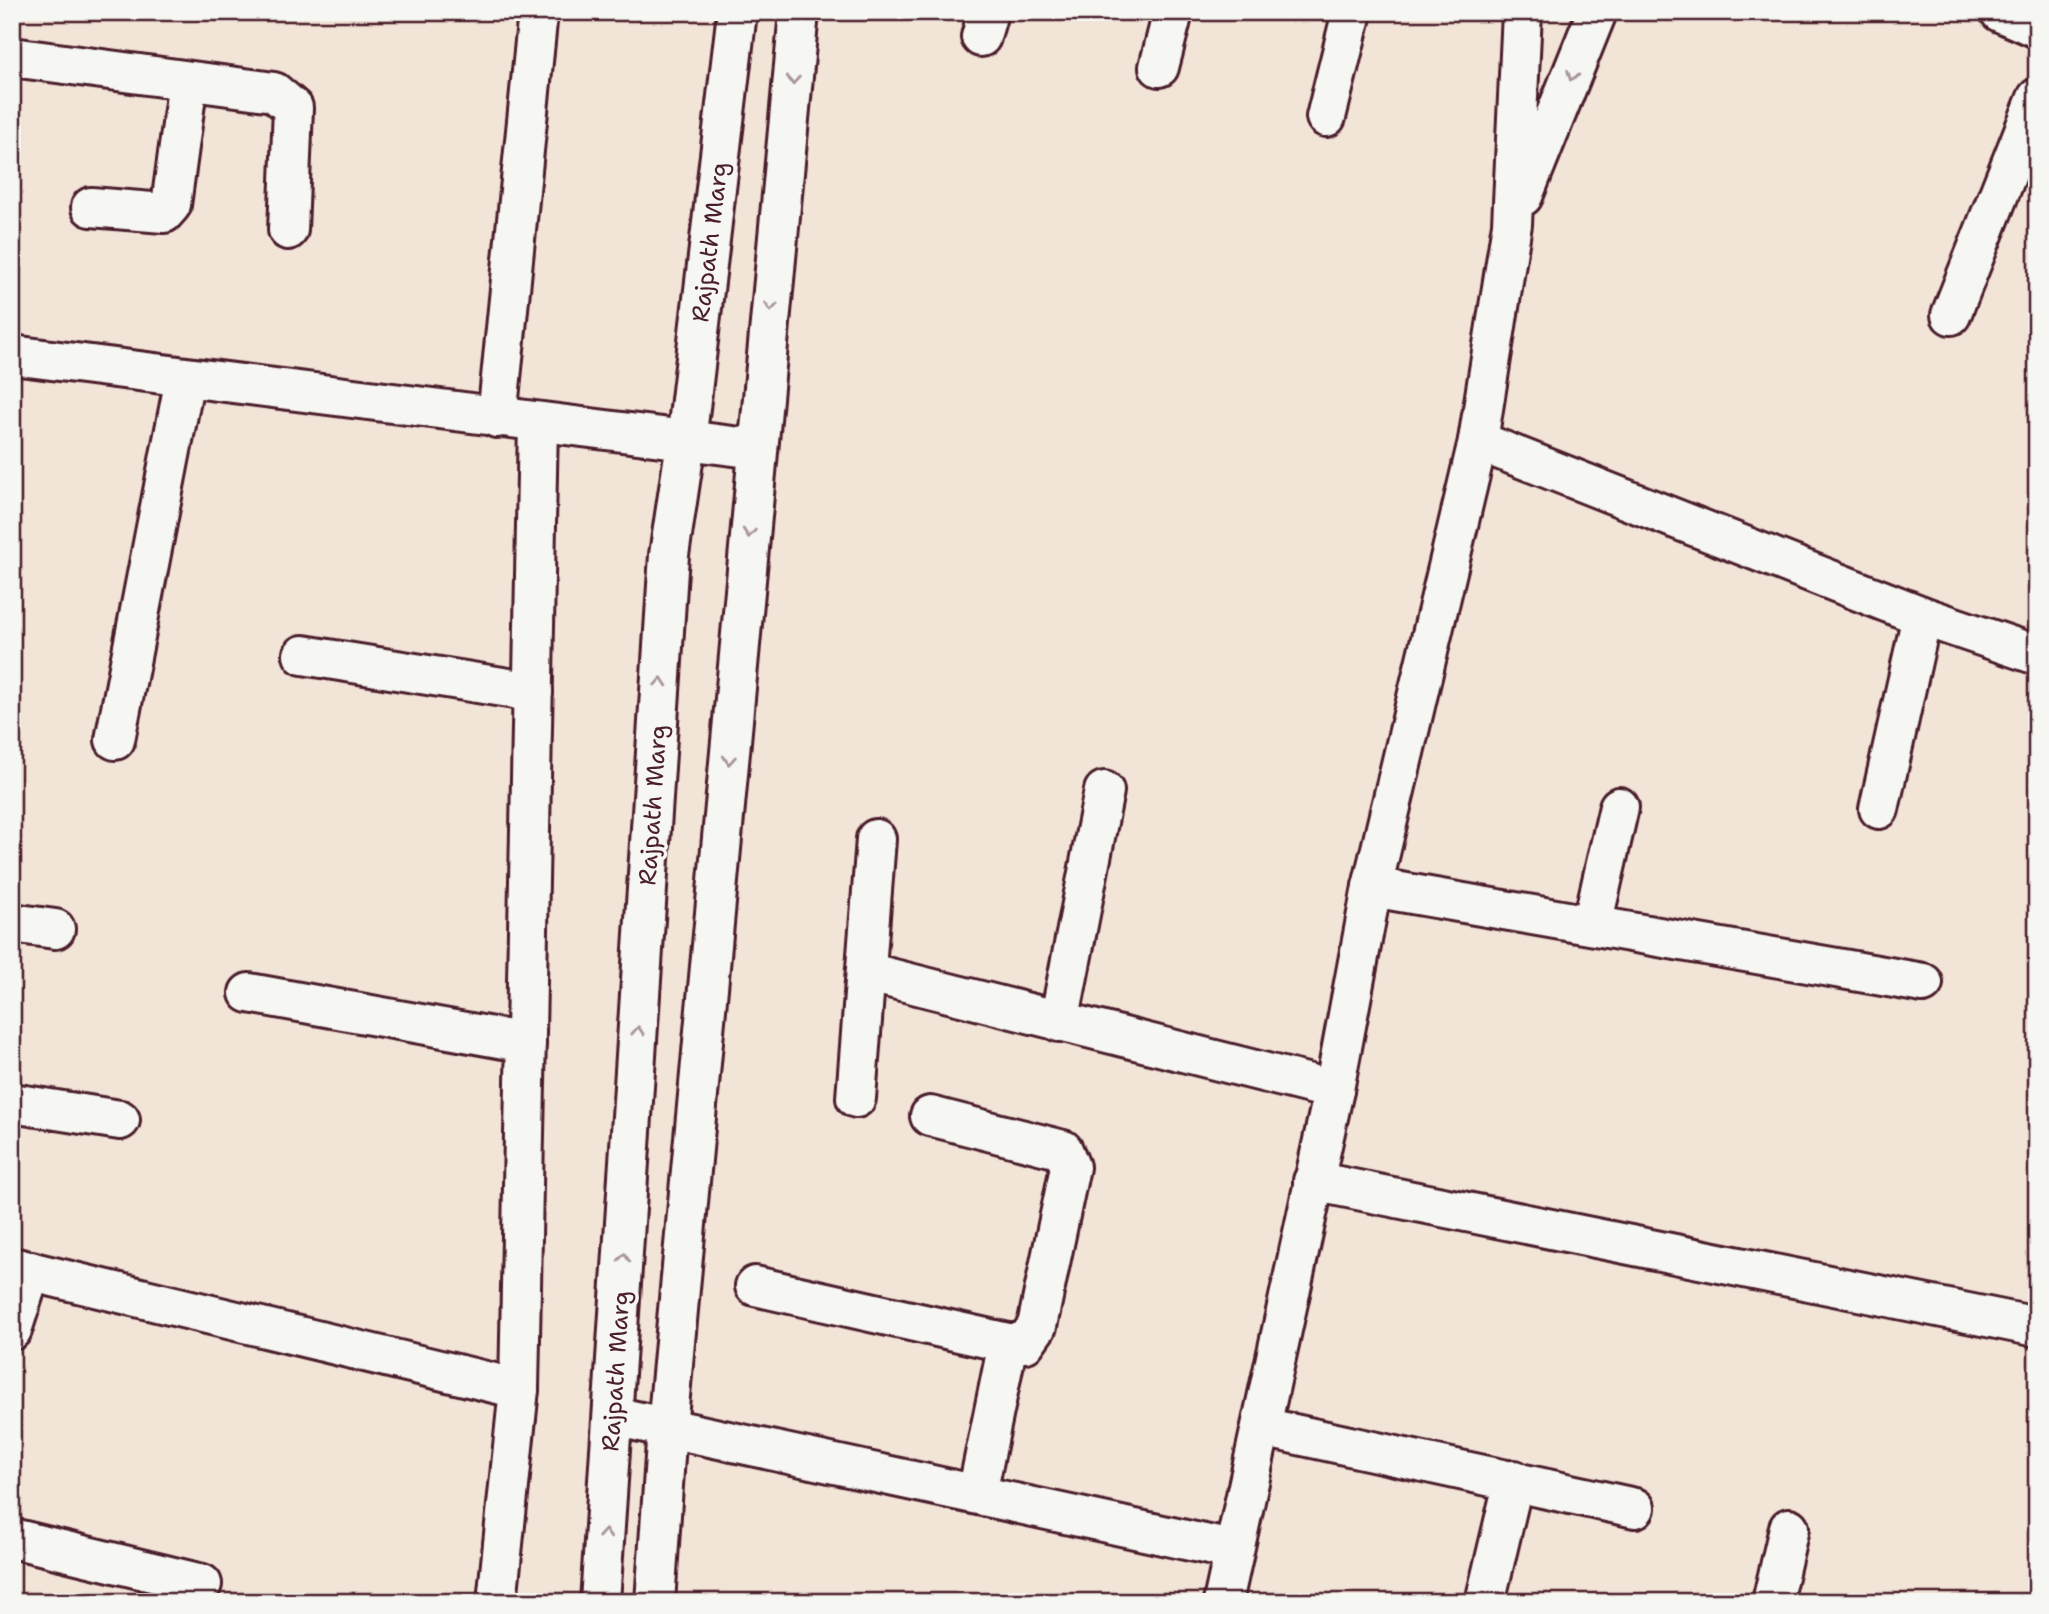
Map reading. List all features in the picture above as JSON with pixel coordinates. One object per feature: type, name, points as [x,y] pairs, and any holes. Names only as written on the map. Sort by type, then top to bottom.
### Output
[{"type":"street","points":[[497,418],[538,12]]},
{"type":"street","name":"Rajpath Marg","points":[[600,1602],[668,555],[687,442],[737,12]]},
{"type":"street","points":[[655,1602],[667,1428],[799,12]]},
{"type":"street","points":[[1159,67],[1173,12]]},
{"type":"street","points":[[1326,117],[1352,12]]},
{"type":"street","points":[[1223,1602],[1232,1550],[1262,1427],[1334,1090],[1373,887],[1478,441],[1512,224],[1522,12]]},
{"type":"street","points":[[1512,224],[1597,12]]},
{"type":"street","points":[[2000,12],[2037,28]]},
{"type":"street","points":[[12,57],[274,92],[293,108],[288,230]]},
{"type":"street","points":[[91,207],[164,213],[171,205],[188,81]]},
{"type":"street","points":[[1951,315],[2037,98]]},
{"type":"street","points":[[12,355],[757,449]]},
{"type":"street","points":[[115,740],[186,378]]},
{"type":"street","points":[[497,1602],[519,1389],[538,423]]},
{"type":"street","points":[[1478,441],[1922,616],[2037,655]]},
{"type":"street","points":[[1880,809],[1922,616]]},
{"type":"street","points":[[303,655],[533,692]]},
{"type":"street","points":[[1059,1022],[1104,791]]},
{"type":"street","points":[[1592,925],[1619,807]]},
{"type":"street","points":[[856,1098],[876,839]]},
{"type":"street","points":[[1373,887],[1923,983]]},
{"type":"street","points":[[12,923],[55,929]]},
{"type":"street","points":[[866,972],[1334,1090]]},
{"type":"street","points":[[249,993],[526,1043]]},
{"type":"street","points":[[12,1103],[120,1120]]},
{"type":"street","points":[[755,1286],[1008,1343],[1025,1343],[1037,1326],[1070,1167],[1063,1150],[930,1116]]},
{"type":"street","points":[[1313,1181],[2037,1327]]},
{"type":"street","points":[[12,1329],[21,1269],[519,1389]]},
{"type":"street","points":[[977,1494],[1008,1343]]},
{"type":"street","points":[[613,1416],[1232,1550]]},
{"type":"street","points":[[1262,1427],[1635,1508]]},
{"type":"street","points":[[1485,1602],[1514,1480]]},
{"type":"street","points":[[1772,1602],[1789,1528]]},
{"type":"street","points":[[12,1538],[202,1584]]}]
